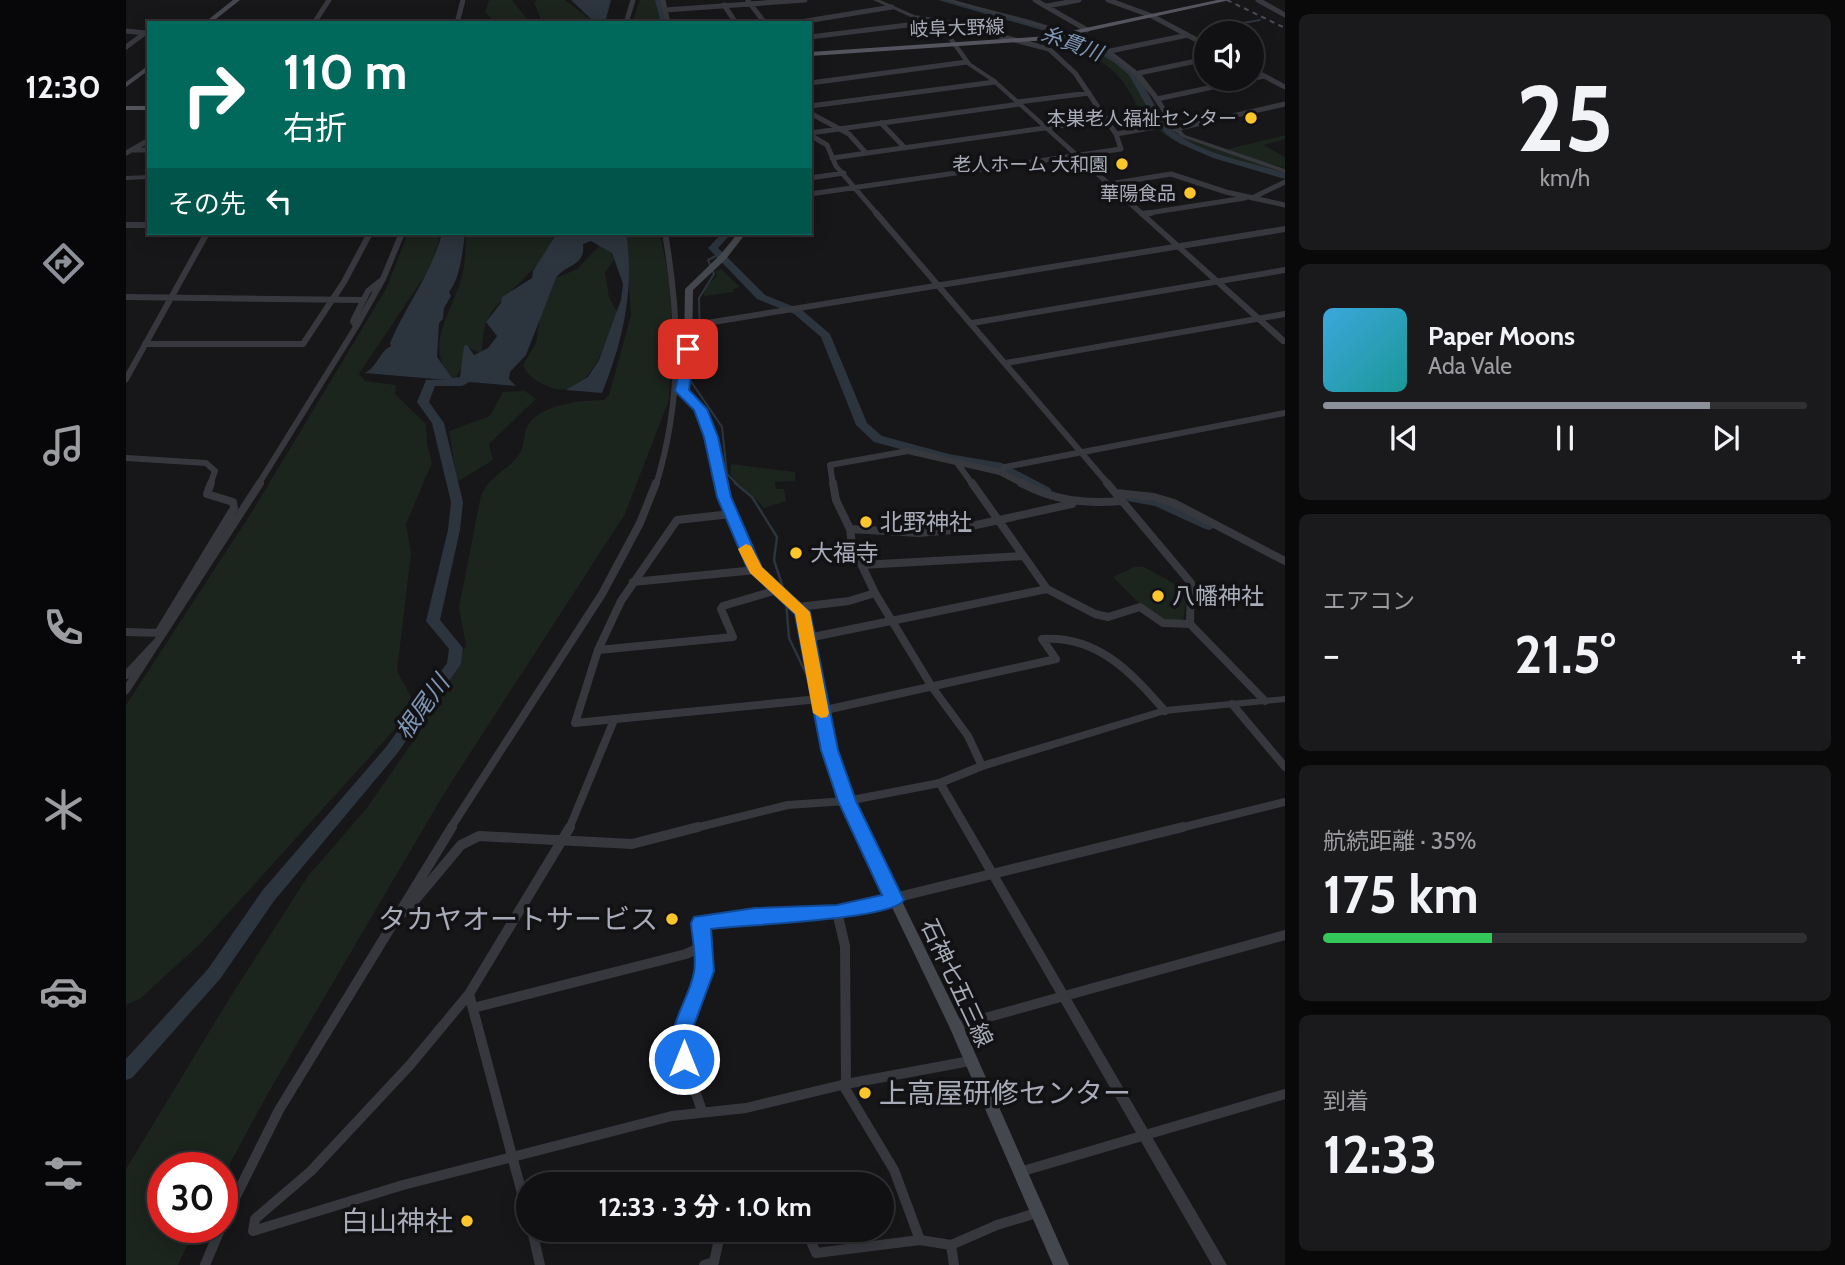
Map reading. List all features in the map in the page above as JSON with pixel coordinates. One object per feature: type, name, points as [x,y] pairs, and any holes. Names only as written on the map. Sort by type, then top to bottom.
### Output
[{"type":"main road","points":[[210,21],[237,0]]},
{"type":"main road","name":"岐阜大野線","points":[[812,54],[956,42],[1017,41],[1069,34],[1223,0]]},
{"type":"main road","points":[[126,85],[147,69]]},
{"type":"main road","points":[[126,108],[147,107]]},
{"type":"main road","points":[[740,235],[689,289],[688,349],[682,391],[700,409],[711,437],[731,514],[755,570],[799,607]]},
{"type":"main road","name":"石神七五三線","points":[[799,607],[808,638],[820,705],[847,801],[956,1026],[1023,1171],[1062,1265]]},
{"type":"street","points":[[315,21],[329,0]]},
{"type":"street","points":[[458,21],[463,0]]},
{"type":"street","points":[[627,21],[633,0]]},
{"type":"street","points":[[663,0],[668,21]]},
{"type":"street","points":[[746,0],[763,21]]},
{"type":"street","points":[[665,10],[805,0]]},
{"type":"street","points":[[812,194],[1121,149],[1109,119],[1075,73],[1049,49],[917,18],[876,0]]},
{"type":"street","points":[[948,0],[1069,34],[1110,51],[1139,73],[1172,126],[1200,145],[1285,171]]},
{"type":"street","points":[[1035,0],[1087,30]]},
{"type":"street","points":[[1047,6],[1079,0]]},
{"type":"street","points":[[1108,0],[1152,16],[1194,38]]},
{"type":"street","points":[[1258,0],[1285,15]]},
{"type":"street","points":[[724,5],[735,21]]},
{"type":"street","points":[[812,21],[892,7]]},
{"type":"street","points":[[917,18],[956,42],[967,62],[1019,103],[1285,342]]},
{"type":"street","points":[[812,37],[924,23]]},
{"type":"street","points":[[126,32],[147,33]]},
{"type":"street","points":[[126,47],[147,33]]},
{"type":"street","points":[[1110,51],[1188,35]]},
{"type":"street","points":[[812,80],[967,62]]},
{"type":"street","points":[[1139,73],[1194,62]]},
{"type":"street","points":[[1264,76],[1285,87]]},
{"type":"street","points":[[812,106],[995,82]]},
{"type":"street","points":[[1157,99],[1194,91]]},
{"type":"street","points":[[812,134],[1089,93]]},
{"type":"street","points":[[1116,135],[1285,104]]},
{"type":"street","points":[[812,114],[854,139],[866,153]]},
{"type":"street","points":[[832,158],[1109,119]]},
{"type":"street","points":[[881,123],[905,148]]},
{"type":"street","points":[[812,135],[827,145],[832,158],[855,187],[1191,583],[1190,624],[1265,701]]},
{"type":"street","points":[[128,150],[147,138]]},
{"type":"street","points":[[128,150],[147,150]]},
{"type":"street","points":[[812,178],[844,173]]},
{"type":"street","points":[[1108,184],[1171,174],[1250,198],[1285,205]]},
{"type":"street","points":[[126,177],[147,177]]},
{"type":"street","points":[[1143,214],[1250,198],[1285,182]]},
{"type":"street","points":[[126,225],[147,225]]},
{"type":"street","points":[[707,323],[1285,229]]},
{"type":"street","points":[[126,379],[205,235]]},
{"type":"street","points":[[145,344],[303,344],[344,282],[369,235]]},
{"type":"street","points":[[126,690],[356,327],[383,279],[401,235]]},
{"type":"street","points":[[238,1187],[285,1100],[469,797],[606,583],[640,519],[662,466],[677,395],[677,298],[665,235]]},
{"type":"street","points":[[972,323],[1285,270]]},
{"type":"street","points":[[356,327],[353,321],[361,300],[377,281],[383,279]]},
{"type":"street","points":[[126,297],[361,300]]},
{"type":"street","points":[[1006,363],[1285,314]]},
{"type":"street","points":[[982,766],[968,736],[932,687],[875,593],[852,545],[850,529],[836,500],[830,465],[908,451],[958,464],[1002,470],[1285,413]]},
{"type":"street","points":[[126,458],[206,463],[215,471],[207,494],[233,502],[234,508],[161,635],[126,675]]},
{"type":"street","points":[[958,464],[1047,589],[1108,617],[1140,607],[1156,623],[1190,624]]},
{"type":"street","points":[[1002,470],[1043,495],[1076,502]]},
{"type":"street","points":[[1116,493],[1154,497],[1174,503],[1285,561]]},
{"type":"street","points":[[850,529],[919,533],[953,530],[1076,502],[1122,501]]},
{"type":"street","points":[[731,514],[677,520],[633,582],[598,650],[575,723],[820,705],[932,687],[1056,659],[1042,639],[1060,636],[1084,642],[1130,673],[1165,711]]},
{"type":"street","points":[[862,565],[1023,556]]},
{"type":"street","points":[[633,582],[755,570]]},
{"type":"street","points":[[808,638],[1047,589]]},
{"type":"street","points":[[598,650],[733,637],[721,610],[723,606],[777,590]]},
{"type":"street","points":[[799,607],[849,601],[875,593]]},
{"type":"street","points":[[126,632],[161,635]]},
{"type":"street","points":[[391,928],[470,839],[480,835],[632,844],[788,805],[847,801],[940,783],[982,766],[1165,711],[1285,699]]},
{"type":"street","points":[[1232,704],[1285,767]]},
{"type":"street","points":[[614,720],[565,840],[469,994],[410,1065],[310,1171],[255,1219],[253,1231],[403,1185],[702,1111],[746,1108],[844,1084],[880,1080],[970,1061]]},
{"type":"street","points":[[940,783],[1220,1265]]},
{"type":"street","points":[[702,1111],[684,1059],[682,1034],[704,971],[701,923],[755,916],[837,912],[993,876],[1285,802]]},
{"type":"street","points":[[837,912],[845,946],[844,1084],[850,1104],[882,1149],[905,1194],[920,1240]]},
{"type":"street","points":[[956,1026],[1285,935]]},
{"type":"street","points":[[473,1008],[686,954],[703,946]]},
{"type":"street","points":[[469,994],[518,1172]]},
{"type":"street","points":[[1023,1171],[1285,1094]]},
{"type":"street","points":[[812,1242],[817,1253],[920,1240],[951,1245],[997,1224],[1040,1212]]},
{"type":"street","points":[[535,1242],[540,1265]]},
{"type":"street","points":[[704,1265],[714,1262],[718,1242]]},
{"type":"street","points":[[205,1265],[214,1243]]},
{"type":"street","points":[[951,1245],[954,1265]]},
{"type":"shaded area","points":[[489,0],[512,0],[528,21],[494,21],[485,12]]},
{"type":"shaded area","points":[[565,0],[592,21],[541,21],[534,2]]},
{"type":"shaded area","points":[[571,0],[611,0],[606,21],[593,21]]},
{"type":"shaded area","points":[[640,0],[659,0],[664,21],[633,21]]},
{"type":"shaded area","points":[[1069,36],[1104,49],[1129,66],[1141,80],[1168,124],[1182,138],[1285,172],[1285,176],[1202,153],[1158,130],[1160,126],[1146,127],[1130,92],[1112,70],[1088,55],[1054,40]]},
{"type":"shaded area","points":[[1285,135],[1285,139],[1264,145],[1285,157],[1285,168],[1224,150]]},
{"type":"shaded area","points":[[407,235],[440,235],[432,265],[359,374],[365,381],[396,385],[395,394],[426,424],[432,463],[406,524],[411,553],[397,671],[416,706],[202,942],[141,998],[126,1005],[126,705],[253,510],[386,289]]},
{"type":"shaded area","points":[[441,235],[465,235],[458,272],[449,292],[451,296],[439,323],[437,357],[452,378],[460,377],[464,346],[467,345],[474,355],[488,348],[497,336],[486,322],[501,303],[502,297],[532,278],[533,271],[554,235],[626,235],[628,295],[616,354],[602,393],[566,390],[588,377],[599,360],[621,300],[623,284],[612,253],[591,241],[583,244],[578,261],[556,278],[526,355],[510,372],[509,379],[516,386],[365,373],[391,346],[396,329],[438,248]]},
{"type":"shaded area","points":[[466,235],[554,235],[544,257],[503,299],[487,320],[481,353],[464,346],[463,365],[456,377],[452,378],[443,365],[439,352],[440,339],[459,285],[465,257]]},
{"type":"shaded area","points":[[625,235],[660,235],[669,279],[672,325],[669,400],[625,514],[445,792],[236,1152],[147,1152],[147,1243],[188,1243],[178,1265],[126,1265],[126,1169],[229,999],[308,876],[366,809],[419,733],[466,646],[459,607],[481,495],[490,482],[518,456],[526,428],[534,418],[552,408],[574,402],[604,400],[609,395],[631,315]]},
{"type":"shaded area","points":[[600,245],[610,250],[614,260],[605,273],[609,297],[617,312],[608,338],[594,367],[574,387],[562,390],[547,386],[533,378],[523,365],[536,343],[540,315],[556,278],[577,269]]},
{"type":"shaded area","points":[[721,269],[740,287],[733,289],[734,292],[704,296],[705,287],[717,276],[715,271]]},
{"type":"shaded area","points":[[525,391],[536,399],[489,444],[493,460],[457,482],[449,431],[490,416],[503,392]]},
{"type":"shaded area","points":[[731,464],[795,472],[795,481],[775,482],[776,489],[784,489],[786,501],[764,508],[733,479],[730,474]]},
{"type":"shaded area","points":[[1134,567],[1144,567],[1188,591],[1183,622],[1156,620],[1113,577]]},
{"type":"waterway","points":[[659,0],[664,21]]},
{"type":"waterway","name":"糸貫川","points":[[942,0],[1033,24],[1098,49],[1132,73],[1159,121],[1182,141],[1217,156],[1285,176]]},
{"type":"waterway","points":[[1254,21],[1260,20]]},
{"type":"waterway","points":[[725,235],[713,248],[718,255],[761,297],[798,312],[826,336],[862,425],[878,439],[948,458],[998,466],[1046,491]]},
{"type":"waterway","points":[[718,255],[708,260],[714,274],[699,298],[700,340],[688,377],[722,427],[727,474],[738,485]]},
{"type":"waterway","name":"根尾川","points":[[126,1072],[214,974],[268,896],[391,751],[454,664],[456,648],[433,621],[454,530],[457,502],[438,423],[423,402],[430,382],[462,383],[481,372]]},
{"type":"waterway","points":[[735,483],[752,497],[777,537],[774,560],[785,594]]},
{"type":"waterway","points":[[1131,498],[1158,503],[1210,526]]},
{"type":"waterway","points":[[786,601],[789,638],[811,684]]},
{"type":"waterway","points":[[825,752],[837,799]]},
{"type":"railway","points":[[1227,0],[1285,28]]},
{"type":"slow traffic","points":[[746,549],[755,570],[802,612],[821,713]]},
{"type":"place","name":"本巣老人福祉センター","points":[[1251,118]]},
{"type":"place","name":"老人ホーム 大和園","points":[[1122,164]]},
{"type":"place","name":"華陽食品","points":[[1190,193]]},
{"type":"place","name":"北野神社","points":[[866,522]]},
{"type":"place","name":"大福寺","points":[[796,553]]},
{"type":"place","name":"八幡神社","points":[[1158,596]]},
{"type":"place","name":"タカヤオートサービス","points":[[672,919]]},
{"type":"place","name":"上高屋研修センター","points":[[865,1093]]},
{"type":"place","name":"白山神社","points":[[467,1221]]},
{"type":"route","points":[[684,1059],[683,1025],[704,971],[701,923],[755,916],[837,912],[894,900],[847,801],[830,750],[802,612],[755,570],[724,497],[711,437],[700,409],[686,398],[682,391],[688,349]]}]
